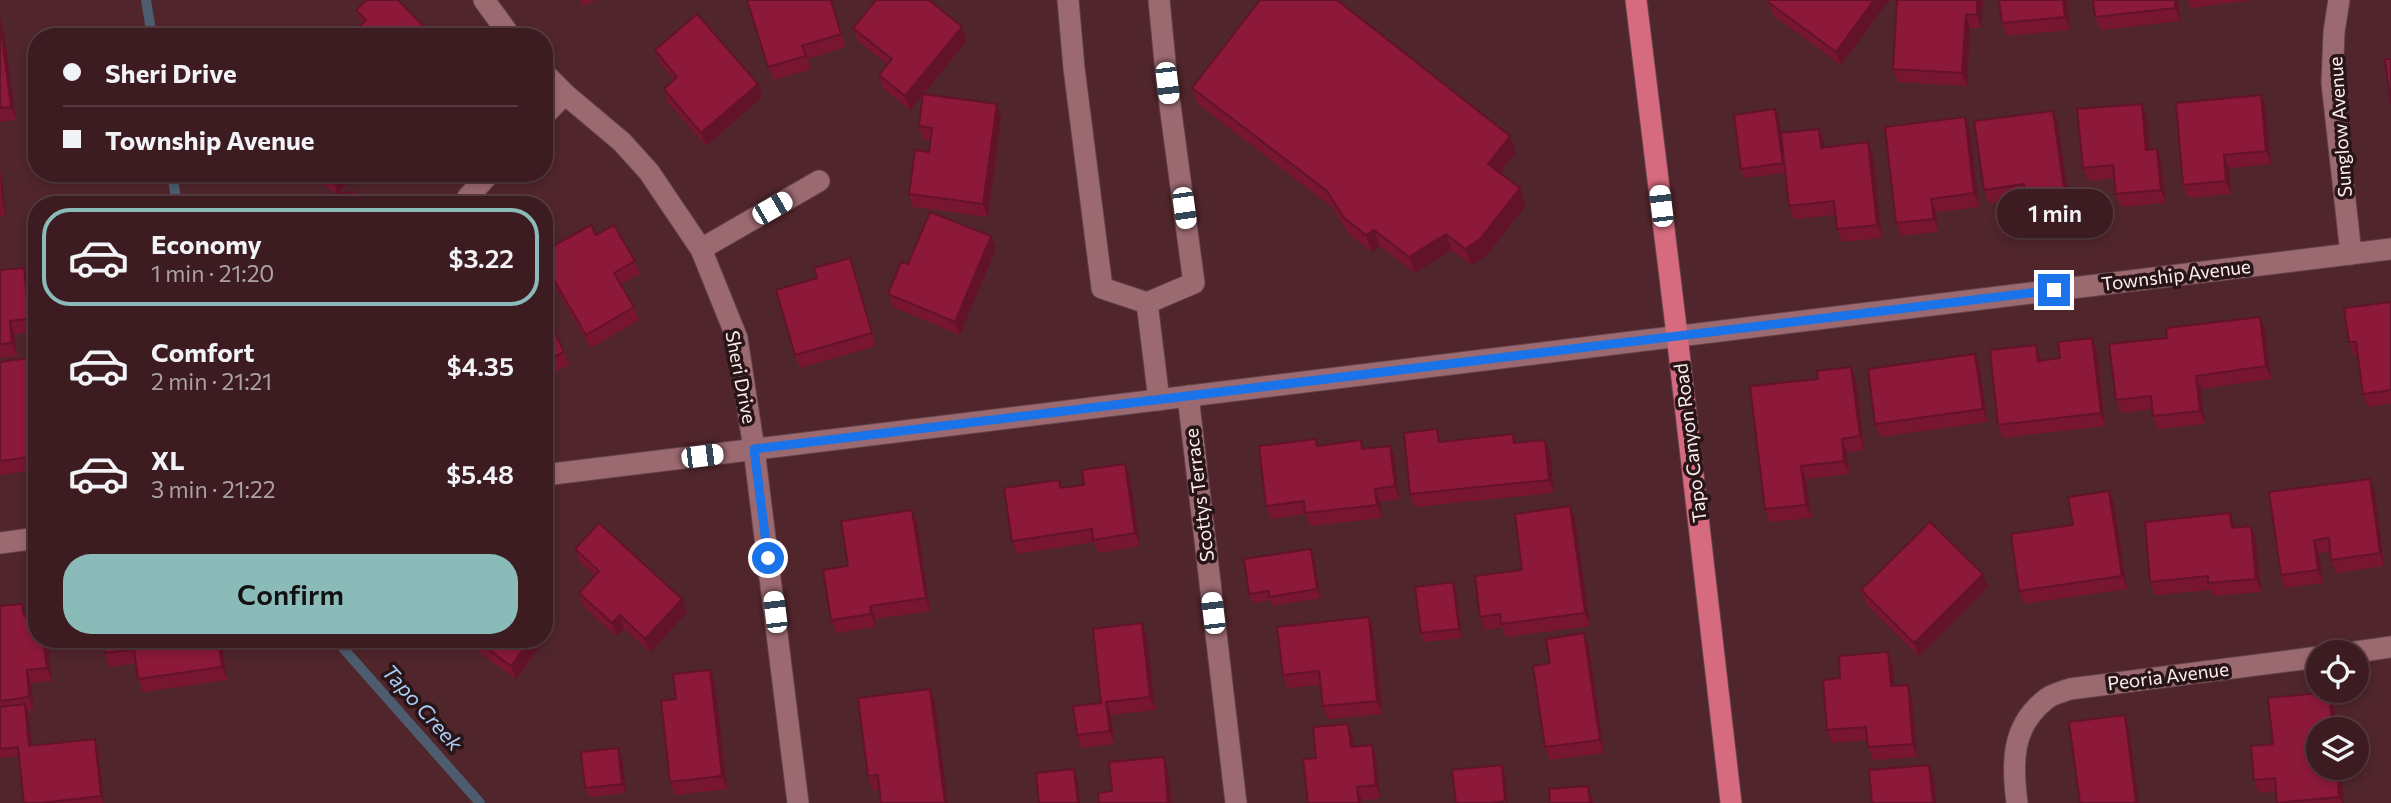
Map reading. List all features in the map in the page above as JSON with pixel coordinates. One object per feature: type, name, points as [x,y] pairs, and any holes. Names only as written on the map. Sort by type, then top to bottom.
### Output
[{"type":"main road","name":"Tapo Canyon Road","points":[[1636,0],[1731,803]]},
{"type":"street","points":[[484,0],[504,28]]},
{"type":"street","points":[[1068,0],[1102,288],[1147,303],[1194,284],[1159,0]]},
{"type":"street","name":"Sunglow Avenue","points":[[2339,0],[2334,32],[2332,83],[2351,254]]},
{"type":"street","name":"Sheri Drive","points":[[553,82],[622,142],[649,172],[701,248],[737,338],[754,449],[798,803]]},
{"type":"street","points":[[553,107],[565,94]]},
{"type":"street","points":[[701,248],[819,181]]},
{"type":"street","points":[[469,196],[482,182]]},
{"type":"street","name":"Township Avenue","points":[[553,474],[2391,249]]},
{"type":"street","points":[[1147,303],[1159,400]]},
{"type":"street","name":"Scottys Terrace","points":[[1188,396],[1236,803]]},
{"type":"street","points":[[0,543],[28,539]]},
{"type":"street","points":[[2369,650],[2391,647]]},
{"type":"street","name":"Peoria Avenue","points":[[2017,803],[2013,776],[2015,746],[2028,719],[2046,699],[2070,689],[2306,659]]},
{"type":"building","points":[[367,0],[398,0],[425,28],[358,28],[366,20],[356,10]]},
{"type":"building","points":[[747,0],[831,0],[841,34],[802,46],[806,56],[768,67]]},
{"type":"building","points":[[876,0],[929,0],[962,27],[905,96],[879,75],[892,59],[853,28]]},
{"type":"building","points":[[1260,0],[1337,0],[1510,136],[1488,164],[1520,188],[1480,239],[1465,249],[1446,234],[1409,257],[1374,230],[1366,235],[1344,218],[1327,191],[1192,88]]},
{"type":"building","points":[[1874,0],[1836,52],[1768,2]]},
{"type":"building","points":[[1897,0],[1977,0],[1977,15],[1966,14],[1962,73],[1893,69]]},
{"type":"building","points":[[1999,0],[2063,0],[2065,17],[2002,23]]},
{"type":"building","points":[[2093,0],[2175,0],[2175,8],[2095,17]]},
{"type":"building","points":[[697,14],[758,84],[701,133],[664,89],[677,77],[655,50]]},
{"type":"building","points":[[0,21],[11,107],[0,108]]},
{"type":"building","points":[[2385,59],[2391,59],[2391,104]]},
{"type":"building","points":[[923,94],[997,104],[983,204],[909,194],[915,150],[929,152],[932,128],[919,126]]},
{"type":"building","points":[[2261,95],[2266,151],[2224,155],[2226,181],[2183,185],[2176,103]]},
{"type":"building","points":[[2142,104],[2146,150],[2157,149],[2161,190],[2116,194],[2113,165],[2083,168],[2077,109]]},
{"type":"building","points":[[1775,109],[1783,163],[1741,169],[1734,115]]},
{"type":"building","points":[[2053,111],[2066,203],[2028,208],[2024,184],[1984,190],[1974,121]]},
{"type":"building","points":[[1965,117],[1974,193],[1931,199],[1934,219],[1896,223],[1885,127]]},
{"type":"building","points":[[1819,129],[1821,148],[1868,142],[1877,225],[1837,229],[1834,201],[1789,206],[1781,133]]},
{"type":"building","points":[[354,192],[354,196],[323,196]]},
{"type":"building","points":[[930,212],[991,236],[955,322],[888,294],[901,262],[908,264]]},
{"type":"building","points":[[591,225],[596,235],[614,225],[635,261],[614,273],[634,307],[586,335],[553,278],[553,246]]},
{"type":"building","points":[[850,258],[872,333],[795,355],[776,290],[817,278],[814,268]]},
{"type":"building","points":[[24,268],[28,319],[10,321],[12,343],[0,344],[0,270]]},
{"type":"building","points":[[2391,302],[2391,390],[2363,394],[2356,342],[2349,342],[2344,308]]},
{"type":"building","points":[[2260,317],[2266,366],[2196,376],[2200,411],[2153,416],[2151,396],[2116,400],[2109,344],[2167,338],[2166,328]]},
{"type":"building","points":[[553,328],[564,352],[553,358]]},
{"type":"building","points":[[2092,338],[2101,413],[1998,425],[1990,350],[2036,345],[2038,361],[2060,358],[2058,342]]},
{"type":"building","points":[[1975,354],[1983,409],[1875,424],[1868,369]]},
{"type":"building","points":[[28,358],[28,457],[0,461],[0,362]]},
{"type":"building","points":[[1851,367],[1860,436],[1842,439],[1844,461],[1801,466],[1806,505],[1765,509],[1750,386],[1818,379],[1817,371]]},
{"type":"building","points":[[1437,429],[1439,442],[1513,434],[1514,443],[1545,440],[1549,480],[1410,494],[1404,433]]},
{"type":"building","points":[[1316,439],[1317,446],[1361,440],[1362,449],[1390,446],[1395,486],[1375,489],[1377,505],[1305,513],[1304,501],[1266,506],[1259,446]]},
{"type":"building","points":[[1125,464],[1135,533],[1093,540],[1092,529],[1012,541],[1004,488],[1059,480],[1060,488],[1084,485],[1082,470]]},
{"type":"building","points":[[2370,479],[2380,553],[2331,560],[2329,538],[2314,540],[2318,570],[2281,575],[2269,492]]},
{"type":"building","points":[[2109,491],[2122,576],[2019,591],[2011,534],[2073,525],[2068,497]]},
{"type":"building","points":[[1570,506],[1585,613],[1501,624],[1500,614],[1480,617],[1475,576],[1522,570],[1515,514]]},
{"type":"building","points":[[912,510],[926,598],[870,606],[871,614],[831,620],[823,570],[848,566],[841,521]]},
{"type":"building","points":[[2230,513],[2232,528],[2251,526],[2256,579],[2208,583],[2208,576],[2150,582],[2145,522]]},
{"type":"building","points":[[1930,522],[1983,574],[1914,643],[1861,590]]},
{"type":"building","points":[[599,523],[682,599],[645,639],[620,615],[612,623],[579,593],[599,571],[575,549]]},
{"type":"building","points":[[1311,549],[1317,589],[1269,597],[1269,591],[1249,594],[1244,559]]},
{"type":"building","points":[[1453,582],[1459,629],[1421,633],[1415,587]]},
{"type":"building","points":[[22,604],[24,616],[28,616],[28,648],[44,648],[47,668],[27,670],[29,697],[0,701],[0,606]]},
{"type":"building","points":[[1369,617],[1377,701],[1323,706],[1319,671],[1283,675],[1277,627]]},
{"type":"building","points":[[1142,623],[1150,697],[1106,702],[1110,731],[1077,735],[1073,706],[1101,703],[1093,629]]},
{"type":"building","points":[[1584,633],[1600,740],[1545,747],[1533,666],[1550,663],[1546,639]]},
{"type":"building","points":[[104,648],[219,648],[222,667],[138,679],[134,649],[105,653]]},
{"type":"building","points":[[486,648],[524,648],[511,666]]},
{"type":"building","points":[[1888,652],[1891,686],[1908,685],[1913,744],[1868,747],[1866,727],[1827,730],[1823,680],[1840,678],[1839,656]]},
{"type":"building","points":[[710,670],[722,776],[670,782],[661,701],[676,699],[673,674]]},
{"type":"building","points":[[930,689],[945,803],[881,803],[878,775],[868,776],[858,698]]},
{"type":"building","points":[[2306,694],[2306,703],[2330,703],[2332,717],[2306,717],[2306,780],[2338,780],[2339,797],[2277,803],[2275,778],[2254,780],[2251,746],[2273,744],[2268,698]]},
{"type":"building","points":[[25,704],[29,746],[95,739],[101,796],[24,803],[18,747],[0,749],[0,707]]},
{"type":"building","points":[[2125,715],[2136,803],[2080,803],[2069,722]]},
{"type":"building","points":[[1348,724],[1351,747],[1372,745],[1376,785],[1357,787],[1359,803],[1308,803],[1303,759],[1316,758],[1313,727]]},
{"type":"building","points":[[618,748],[622,784],[585,788],[581,752]]},
{"type":"building","points":[[1164,757],[1168,803],[1099,803],[1098,793],[1112,791],[1109,762]]},
{"type":"building","points":[[1502,765],[1505,801],[1456,803],[1452,770]]},
{"type":"building","points":[[1929,765],[1933,803],[1872,803],[1869,770]]},
{"type":"building","points":[[1074,769],[1078,803],[1039,803],[1036,773]]},
{"type":"building","points":[[1588,786],[1590,803],[1550,803],[1549,789]]},
{"type":"waterway","name":"Tapo Creek","points":[[146,0],[151,28]]},
{"type":"waterway","name":"Tapo Creek","points":[[173,182],[176,196]]},
{"type":"waterway","name":"Tapo Creek","points":[[343,648],[480,803]]},
{"type":"route","points":[[768,558],[754,449],[2054,290]]}]
